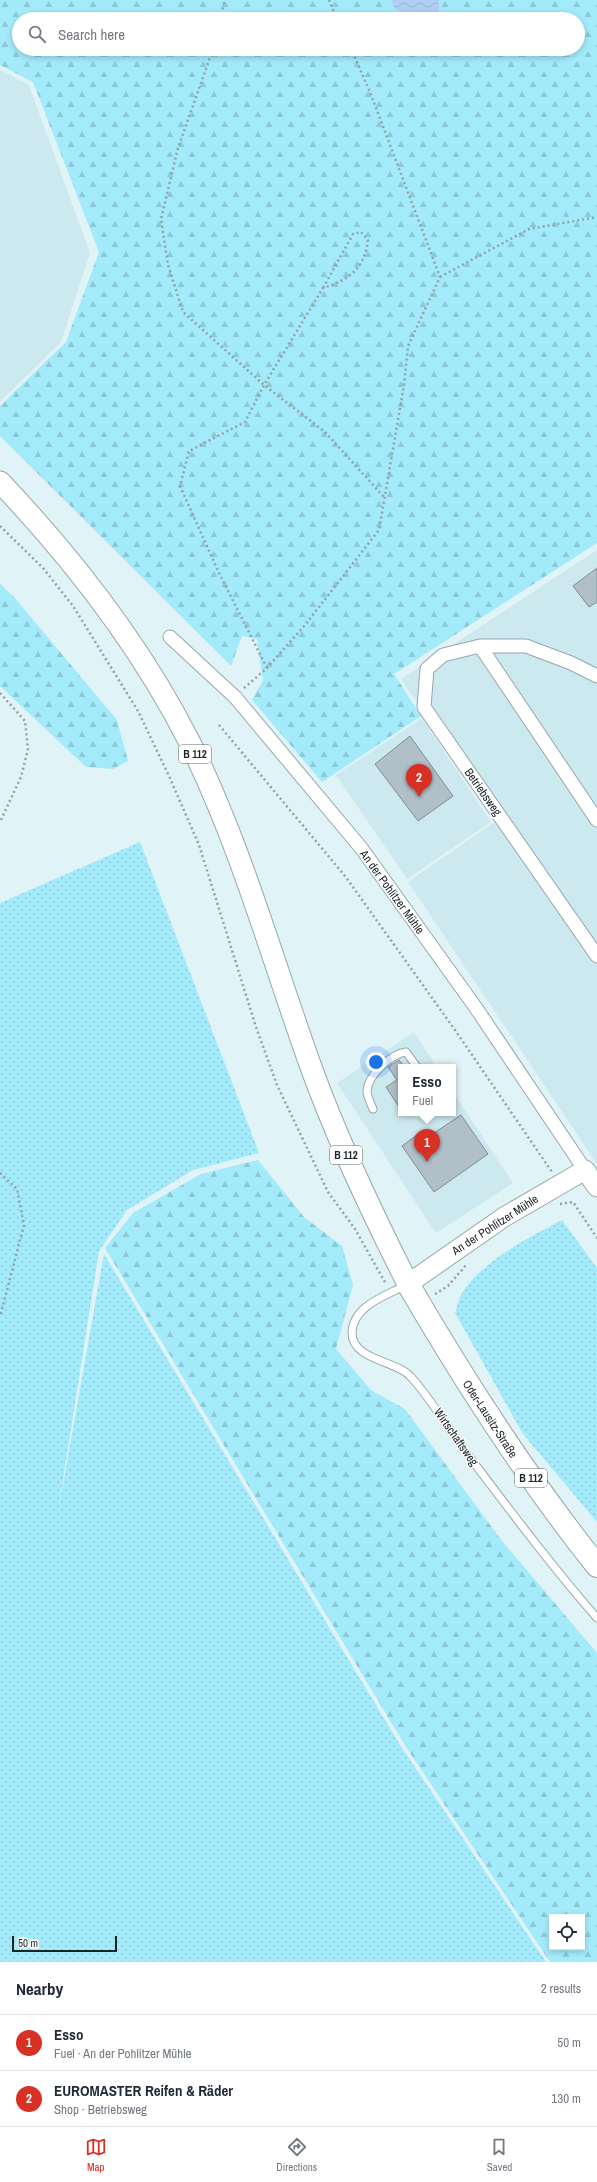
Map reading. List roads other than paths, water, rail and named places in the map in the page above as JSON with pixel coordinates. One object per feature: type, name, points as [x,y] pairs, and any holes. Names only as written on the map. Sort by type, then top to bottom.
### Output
[{"type":"highway","name":"Oder-Lausitz-Straße","points":[[408,1284],[469,1387],[519,1462],[597,1566]]},
{"type":"main road","name":"B 112","points":[[0,482],[63,550],[124,631],[151,673],[190,744],[236,851],[327,1110],[365,1200],[408,1284]]},
{"type":"main road","name":"An der Pohlitzer Mühle","points":[[408,1284],[504,1217],[585,1170],[597,1187]]},
{"type":"street","name":"An der Pohlitzer Mühle","points":[[170,637],[235,697],[362,850],[476,1008],[585,1170]]},
{"type":"street","name":"Betriebsweg","points":[[597,676],[572,663],[526,646],[480,646],[444,655],[427,669],[424,707],[597,956]]},
{"type":"street","points":[[480,646],[597,820]]},
{"type":"lane","points":[[373,1109],[367,1091],[373,1073],[400,1053],[406,1052],[415,1064]]},
{"type":"lane","name":"Wirtschaftsweg","points":[[408,1284],[362,1309],[352,1333],[357,1345],[373,1358],[407,1372],[423,1390],[444,1424],[543,1555],[597,1618]]},
{"type":"water","points":[[391,0],[439,0],[439,12],[398,12]]},
{"type":"place","name":"EUROMASTER Reifen & Räder","points":[[419,797]]},
{"type":"place","name":"Esso","points":[[427,1162]]}]
